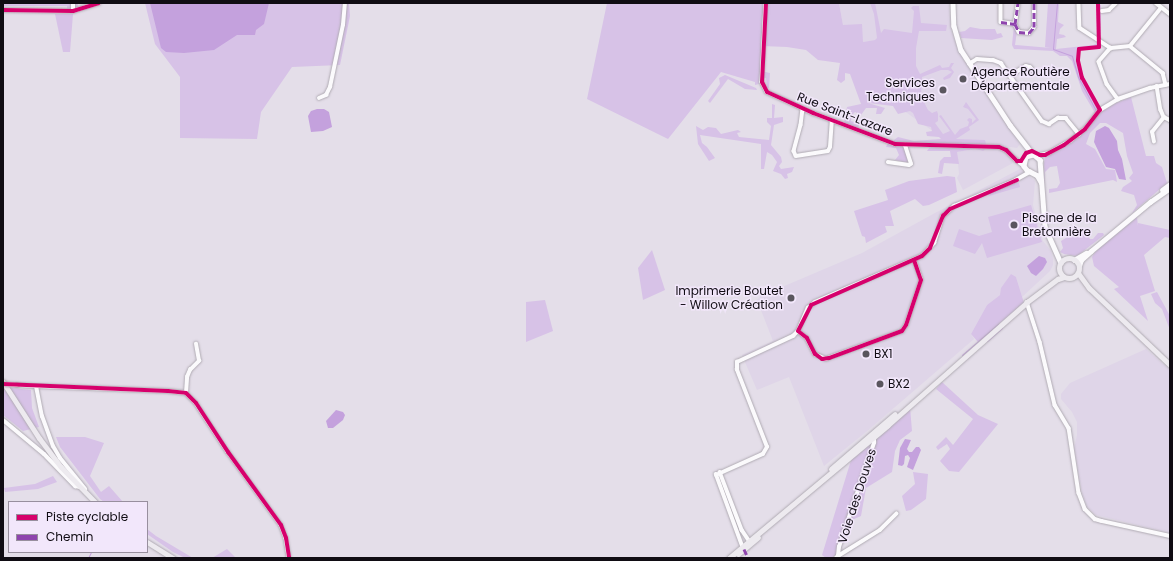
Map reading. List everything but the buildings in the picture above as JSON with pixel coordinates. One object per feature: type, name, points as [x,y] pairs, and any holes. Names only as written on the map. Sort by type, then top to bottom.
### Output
[{"type":"main road","points":[[733,558],[780,515],[1048,286],[1060,272],[1063,261],[1057,252],[1045,226],[1039,167],[1040,160],[1023,143],[961,50],[954,26],[953,3]]},
{"type":"main road","points":[[1023,143],[1026,151],[1025,162],[1031,172],[1037,175],[1041,182]]},
{"type":"main road","points":[[1025,162],[1035,156]]},
{"type":"main road","points":[[1031,172],[1039,167]]},
{"type":"main road","points":[[1073,277],[1078,273],[1082,260],[1091,251],[1170,184]]},
{"type":"main road","points":[[1150,202],[1170,188]]},
{"type":"main road","points":[[1063,261],[1074,260],[1091,251]]},
{"type":"main road","points":[[1074,260],[1079,266]]},
{"type":"main road","points":[[1060,272],[1064,277]]},
{"type":"main road","points":[[1078,273],[1089,288]]},
{"type":"main road","points":[[1048,286],[1064,277],[1073,277],[1089,288],[1170,365]]},
{"type":"main road","points":[[3,383],[39,438],[80,487],[94,501]]},
{"type":"main road","points":[[729,558],[742,546],[749,542]]},
{"type":"main road","points":[[148,543],[173,558]]},
{"type":"street","points":[[73,3],[73,11]]},
{"type":"street","points":[[3,10],[73,11],[99,3]]},
{"type":"street","points":[[319,98],[326,95],[330,87],[343,25],[345,3]]},
{"type":"street","name":"Rue Saint-Lazare","points":[[766,3],[762,86],[764,90],[772,95],[832,121],[895,144],[999,147],[1006,150],[1017,161],[1025,162]]},
{"type":"street","points":[[1002,3],[1001,22],[1015,24]]},
{"type":"street","points":[[1018,3],[1015,24],[1018,30],[1022,33],[1029,33],[1034,27],[1034,3]]},
{"type":"street","points":[[1102,11],[1109,10],[1116,3]]},
{"type":"street","points":[[1156,3],[1160,8],[1169,13]]},
{"type":"street","points":[[1040,160],[1045,155],[1064,145],[1079,134],[1100,110],[1118,100],[1157,86],[1168,84],[1163,73],[1130,46],[1111,48],[1080,28],[1079,4]]},
{"type":"street","points":[[1130,46],[1160,8]]},
{"type":"street","points":[[1111,48],[1099,62],[1107,84],[1118,100]]},
{"type":"street","points":[[969,64],[976,59],[1001,62],[1042,121],[1049,124],[1058,118],[1066,118],[1079,134]]},
{"type":"street","points":[[1011,75],[1026,66],[1030,67],[1034,71]]},
{"type":"street","points":[[1157,86],[1161,110],[1164,117],[1170,120]]},
{"type":"street","points":[[803,109],[801,125],[794,150],[796,156],[828,151],[830,147],[832,121]]},
{"type":"street","points":[[1154,142],[1152,132],[1164,117]]},
{"type":"street","points":[[888,162],[911,164],[905,145]]},
{"type":"street","points":[[1035,156],[1045,155]]},
{"type":"street","points":[[1020,178],[1025,162]]},
{"type":"street","points":[[742,546],[716,479],[716,475],[762,454],[767,447],[737,370],[737,362],[790,338],[798,331],[808,308],[814,302],[914,260],[927,252],[934,243],[943,216],[950,209],[1031,172]]},
{"type":"street","points":[[798,331],[807,338],[815,354],[826,359],[902,331],[906,325],[921,280],[914,260]]},
{"type":"street","points":[[1028,303],[1055,406],[1068,424],[1079,493],[1084,509],[1095,519],[1170,536]]},
{"type":"street","points":[[186,393],[188,373],[199,361],[196,344]]},
{"type":"street","points":[[3,383],[17,385],[186,393],[196,403],[228,452],[281,525],[286,538],[289,558]]},
{"type":"street","points":[[36,386],[47,433],[60,458],[85,488],[86,493]]},
{"type":"street","points":[[3,420],[44,454],[75,486],[80,487]]},
{"type":"street","name":"Voie des Douves","points":[[837,557],[874,443],[873,435]]},
{"type":"street","points":[[720,472],[742,530],[749,542]]},
{"type":"street","points":[[837,557],[880,530],[896,514]]},
{"type":"shaded area","points":[[3,3],[78,3],[78,7],[75,7],[74,4],[71,5],[71,9],[67,9],[67,6],[3,6]]},
{"type":"shaded area","points":[[145,3],[349,3],[350,16],[340,65],[292,67],[261,112],[257,139],[180,138],[180,77],[155,44]]},
{"type":"shaded area","points":[[150,3],[269,3],[264,24],[256,30],[255,35],[237,35],[214,50],[184,53],[166,52],[161,48]]},
{"type":"shaded area","points":[[607,3],[839,3],[843,25],[862,24],[863,42],[875,40],[877,38],[874,14],[870,3],[875,3],[881,33],[884,29],[912,33],[914,11],[911,8],[913,6],[919,6],[921,23],[947,25],[946,31],[919,31],[916,48],[916,66],[920,74],[940,65],[942,68],[949,67],[951,63],[954,63],[951,68],[954,72],[950,78],[944,80],[943,78],[952,72],[948,70],[941,70],[922,77],[921,96],[928,110],[932,113],[937,111],[938,121],[935,123],[943,134],[950,131],[939,116],[941,115],[955,135],[960,129],[968,126],[969,122],[967,120],[969,118],[972,119],[972,123],[976,119],[968,109],[963,107],[966,102],[979,120],[969,127],[970,130],[956,139],[985,140],[987,148],[983,151],[975,149],[957,152],[959,164],[944,163],[942,174],[938,173],[940,161],[944,157],[951,157],[950,151],[927,151],[932,144],[905,143],[904,148],[908,163],[895,160],[899,155],[896,148],[886,147],[888,143],[894,146],[894,140],[898,137],[914,141],[941,139],[939,137],[927,136],[926,132],[932,131],[931,127],[918,124],[913,113],[910,111],[898,114],[893,106],[868,103],[885,108],[881,114],[876,114],[877,108],[866,108],[861,115],[855,112],[852,115],[851,121],[860,124],[858,128],[844,123],[847,107],[861,104],[850,74],[845,73],[845,80],[841,83],[837,80],[840,63],[818,60],[806,50],[787,47],[762,46],[761,71],[770,73],[769,88],[767,88],[766,78],[760,78],[759,84],[755,85],[755,82],[721,72],[668,139],[587,99]]},
{"type":"shaded area","points":[[839,3],[949,3],[951,30],[958,49],[1020,144],[1017,148],[990,144],[954,146],[897,106],[876,40],[863,42],[843,25]]},
{"type":"shaded area","points":[[1048,3],[1059,3],[1058,22],[1064,25],[1060,29],[1059,34],[1066,37],[1057,39],[1056,49],[1093,45],[1098,43],[1101,46],[1078,48],[1077,51],[1077,65],[1081,77],[1098,110],[1095,113],[1082,91],[1072,61],[1067,56],[1060,56],[1053,51],[1014,49],[1012,45],[1014,25],[1017,31],[1015,45],[1051,48],[1045,47]]},
{"type":"shaded area","points":[[1096,3],[1099,3],[1101,6],[1101,40],[1097,36]]},
{"type":"shaded area","points":[[55,14],[73,14],[70,52],[63,52]]},
{"type":"shaded area","points":[[970,27],[995,29],[997,34],[1001,33],[1003,37],[992,40],[961,38],[959,32],[965,31]]},
{"type":"shaded area","points":[[725,75],[756,88],[757,90],[745,89],[728,79],[710,103],[708,101],[720,84],[719,78]]},
{"type":"shaded area","points":[[1131,97],[1146,156],[1154,156],[1156,163],[1162,167],[1167,183],[1132,213],[1137,205],[1134,195],[1121,191],[1123,187],[1132,181],[1129,178],[1133,173],[1127,156],[1123,133],[1106,123],[1100,123],[1090,133],[1086,144],[1095,149],[1106,169],[1115,170],[1117,182],[1113,180],[1049,193],[1049,189],[1057,188],[1060,183],[1057,166],[1050,167],[1045,172],[1045,198],[1044,163],[1045,157],[1060,150],[1080,135],[1101,112],[1116,103]]},
{"type":"shaded area","points":[[772,104],[775,105],[774,118],[783,117],[783,122],[774,125],[771,145],[781,157],[782,162],[779,166],[781,169],[794,167],[792,172],[787,174],[788,178],[785,179],[781,174],[773,171],[777,162],[772,155],[767,152],[764,169],[761,169],[761,144],[700,135],[702,143],[715,158],[709,161],[698,144],[696,126],[703,130],[708,127],[716,128],[721,134],[738,130],[741,132],[737,133],[739,137],[769,140],[771,126],[767,122],[767,118],[772,118]]},
{"type":"shaded area","points":[[324,109],[329,112],[332,127],[323,131],[311,132],[308,116],[311,111]]},
{"type":"shaded area","points":[[1105,126],[1109,128],[1117,141],[1126,180],[1119,179],[1115,169],[1106,167],[1094,142],[1096,131]]},
{"type":"shaded area","points":[[987,148],[1003,150],[1013,163],[963,190],[957,178],[959,174],[957,152],[975,149],[983,151]]},
{"type":"shaded area","points":[[1020,169],[1035,181],[1033,205],[1043,241],[1051,251],[1053,265],[1050,271],[1022,297],[1016,277],[1000,295],[987,305],[971,334],[974,339],[824,466],[789,377],[757,390],[742,355],[773,341],[757,300],[761,296],[862,253]]},
{"type":"shaded area","points":[[947,176],[955,177],[957,192],[929,205],[923,206],[915,199],[890,211],[894,226],[885,226],[887,232],[866,243],[865,237],[862,236],[854,211],[888,200],[885,190],[909,181]]},
{"type":"shaded area","points":[[1016,182],[1019,183],[1020,187],[989,196],[990,193]]},
{"type":"shaded area","name":"Piscine de la Bretonnière","points":[[1031,205],[1042,242],[987,258],[982,243],[975,254],[953,246],[959,229],[979,236],[992,232],[988,217]]},
{"type":"shaded area","points":[[1137,217],[1138,226],[1138,223],[1170,230],[1170,238],[1165,237],[1144,255],[1155,291],[1140,296],[1148,321],[1114,289],[1119,287],[1094,266],[1092,257],[1096,251]]},
{"type":"shaded area","points":[[1082,228],[1090,239],[1093,239],[1098,233],[1103,233],[1104,235],[1077,256],[1060,252],[1063,248],[1061,241]]},
{"type":"shaded area","points":[[652,250],[665,290],[643,300],[638,268]]},
{"type":"shaded area","points":[[1039,256],[1045,258],[1047,262],[1036,276],[1031,273],[1027,266]]},
{"type":"shaded area","points":[[1011,274],[1016,277],[1024,303],[978,342],[971,334],[987,305],[1000,295],[1001,288]]},
{"type":"shaded area","points":[[1157,292],[1170,316],[1170,330],[1162,309],[1155,303],[1151,294]]},
{"type":"shaded area","points":[[545,300],[553,331],[526,342],[526,302]]},
{"type":"shaded area","points":[[1146,349],[1170,370],[1170,533],[1096,515],[1087,507],[1082,493],[1074,448],[1077,435],[1077,422],[1072,412],[1061,399],[1061,394],[1070,383]]},
{"type":"shaded area","points":[[942,382],[978,415],[998,424],[959,472],[949,471],[940,461],[950,449],[947,444],[938,450],[936,447],[946,437],[953,445],[973,419],[936,389]]},
{"type":"shaded area","points":[[3,387],[31,390],[32,408],[39,427],[23,431],[3,415]]},
{"type":"shaded area","points":[[910,407],[912,431],[900,440],[895,451],[892,472],[866,488],[861,516],[852,520],[837,554],[832,558],[826,558],[822,555],[852,457]]},
{"type":"shaded area","points":[[336,410],[343,412],[345,415],[343,420],[333,428],[328,428],[326,421]]},
{"type":"shaded area","points":[[56,437],[85,437],[104,443],[90,476],[101,492],[109,486],[122,501],[103,501],[100,499],[60,447]]},
{"type":"shaded area","points":[[905,439],[911,440],[907,449],[909,452],[912,452],[916,447],[919,447],[921,450],[913,470],[907,467],[910,458],[908,455],[905,456],[904,464],[902,466],[898,465],[900,448]]},
{"type":"shaded area","points":[[913,472],[928,474],[926,499],[911,510],[906,511],[902,496],[915,484]]},
{"type":"shaded area","points":[[53,476],[57,482],[38,489],[5,492],[4,488],[35,484]]},
{"type":"shaded area","points":[[148,530],[193,558],[185,558],[173,552],[148,535]]},
{"type":"shaded area","points":[[227,549],[236,558],[212,558]]},
{"type":"waterway","points":[[1057,3],[1053,49],[1072,56],[1078,77],[1097,112]]},
{"type":"waterway","points":[[962,355],[998,324]]},
{"type":"waterway","points":[[987,341],[1002,328]]},
{"type":"waterway","points":[[88,558],[90,553]]},
{"type":"marked path","points":[[1015,24],[1018,3]]},
{"type":"marked path","points":[[1001,22],[1015,24],[1019,32],[1029,33],[1034,27],[1034,3]]},
{"type":"marked path","points":[[744,549],[748,558]]},
{"type":"cycle path","points":[[3,10],[73,11],[99,3]]},
{"type":"cycle path","points":[[766,3],[762,82],[767,92],[813,113],[895,144],[999,147],[1006,150],[1017,161],[1021,161],[1026,153],[1032,151],[1040,155],[1045,155],[1064,145],[1085,129],[1100,110],[1082,78],[1078,60],[1079,49],[1099,47],[1098,3]]},
{"type":"cycle path","points":[[914,260],[921,280],[906,325],[902,331],[829,358],[822,359],[815,354],[807,338],[798,331],[811,305],[922,256],[930,248],[943,216],[950,209],[1017,180]]},
{"type":"cycle path","points":[[3,384],[186,393],[196,403],[228,452],[281,525],[286,538],[289,558]]},
{"type":"place","name":"Agence Routière Départementale","points":[[963,79]]},
{"type":"place","name":"Services Techniques","points":[[943,90]]},
{"type":"place","name":"Piscine de la Bretonnière","points":[[1014,225]]},
{"type":"place","name":"Imprimerie Boutet - Willow Création","points":[[791,298]]},
{"type":"place","name":"BX1","points":[[866,354]]},
{"type":"place","name":"BX2","points":[[880,384]]}]
